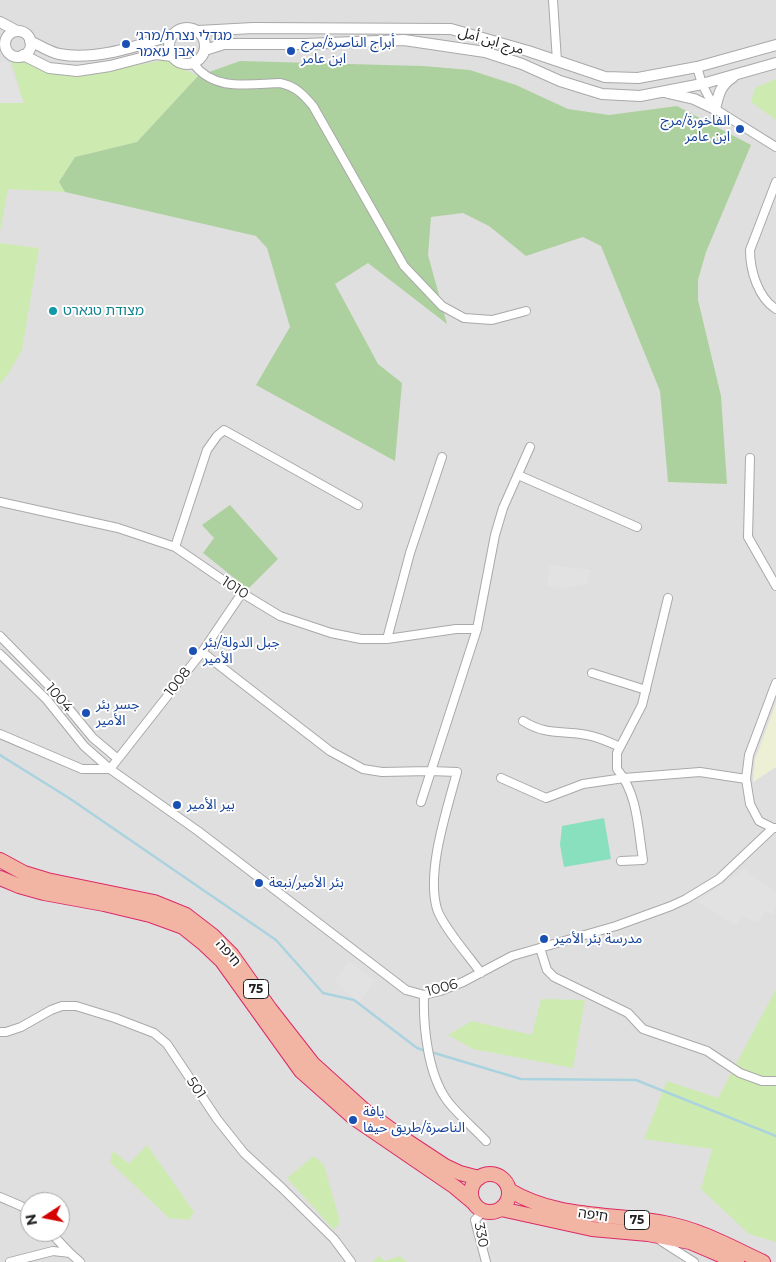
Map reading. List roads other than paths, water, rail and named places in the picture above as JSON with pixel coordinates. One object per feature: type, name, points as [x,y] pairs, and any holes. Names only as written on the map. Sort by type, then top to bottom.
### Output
[{"type":"highway","name":"חיפה","points":[[0,860],[24,873],[47,880],[154,902],[186,915],[212,934],[232,955],[270,1009],[313,1064],[364,1110],[407,1142],[446,1166],[460,1173],[479,1178]]},
{"type":"highway","name":"חיפה","points":[[0,878],[44,893],[150,915],[182,927],[203,943],[222,962],[301,1072],[354,1118],[455,1186],[478,1206]]},
{"type":"highway","name":"75","points":[[479,1178],[485,1175],[497,1176],[503,1179],[509,1190]]},
{"type":"highway","points":[[479,1178],[472,1189],[478,1206],[495,1212],[501,1209],[508,1201],[509,1190]]},
{"type":"highway","name":"חיפה","points":[[509,1190],[524,1199],[541,1205],[579,1213],[664,1223],[702,1234],[763,1262]]},
{"type":"highway","name":"חיפה","points":[[501,1209],[592,1229],[648,1234],[690,1242],[736,1262]]},
{"type":"street","points":[[553,0],[557,61]]},
{"type":"street","points":[[0,22],[27,34],[30,41],[29,50],[24,55],[18,57],[10,54],[2,41],[16,30]]},
{"type":"street","points":[[185,27],[191,27],[198,31],[204,38],[205,50],[202,57],[193,63],[185,64],[179,62],[172,56],[169,48],[172,36],[179,29],[185,27]]},
{"type":"street","name":"مرج ابن أمل","points":[[198,31],[254,28],[451,30],[605,77],[638,78],[698,67],[776,45]]},
{"type":"street","points":[[30,41],[56,53],[77,56],[104,53],[172,36]]},
{"type":"street","name":"مرج ابن أمل","points":[[205,50],[224,44],[306,44],[404,40],[486,52],[522,64],[560,81],[602,94],[640,96],[702,84],[776,63]]},
{"type":"street","points":[[24,55],[49,68],[77,71],[110,66],[156,54],[172,56]]},
{"type":"street","points":[[193,63],[200,72],[219,83],[290,85],[302,93],[313,106],[404,266],[442,306],[464,318],[492,320],[526,311]]},
{"type":"street","points":[[698,67],[702,84],[715,109]]},
{"type":"street","points":[[715,109],[723,84],[735,75]]},
{"type":"street","points":[[665,92],[694,99],[715,109],[776,147]]},
{"type":"street","points":[[776,182],[750,250],[753,275],[765,299],[776,309]]},
{"type":"street","points":[[175,547],[207,450],[224,430],[358,505]]},
{"type":"street","points":[[421,802],[477,629],[495,535],[503,508],[530,447]]},
{"type":"street","points":[[387,639],[410,553],[442,457]]},
{"type":"street","points":[[750,458],[748,537],[776,586]]},
{"type":"street","points":[[518,475],[637,527]]},
{"type":"street","name":"1010","points":[[0,502],[118,528],[175,547],[242,593],[280,616],[330,633],[361,639],[387,639],[456,629],[477,629]]},
{"type":"street","name":"1008","points":[[110,769],[202,652],[242,593]]},
{"type":"street","points":[[621,861],[643,860],[633,800],[624,778],[617,769],[617,753],[642,705],[668,598]]},
{"type":"street","name":"1004","points":[[1,639],[55,692],[93,738],[118,759]]},
{"type":"street","points":[[202,652],[330,751],[363,769],[382,772],[457,772],[440,837],[435,865],[437,909],[481,973]]},
{"type":"street","name":"1004","points":[[2,657],[47,700],[84,746],[110,769]]},
{"type":"street","points":[[592,673],[646,690]]},
{"type":"street","points":[[774,828],[758,821],[750,804],[746,779],[749,755],[776,683]]},
{"type":"street","points":[[523,721],[532,727],[546,732],[586,735],[602,739],[620,747]]},
{"type":"street","points":[[0,734],[82,769],[110,769]]},
{"type":"street","name":"1006","points":[[110,769],[198,831],[406,990],[424,995],[463,982],[512,956],[616,926],[686,899],[719,879],[774,828]]},
{"type":"street","points":[[501,778],[546,798],[583,784],[624,778],[700,772],[746,779]]},
{"type":"street","points":[[540,948],[547,970],[554,977],[628,1014],[643,1029],[707,1051],[740,1073],[762,1081],[776,1081]]},
{"type":"street","points":[[424,995],[427,1038],[438,1086],[448,1102],[486,1141]]},
{"type":"street","name":"501","points":[[0,1032],[21,1027],[62,1006],[76,1006],[154,1033],[167,1044],[217,1119],[244,1153],[334,1239],[351,1262]]},
{"type":"street","points":[[0,1197],[20,1206]]},
{"type":"street","name":"330","points":[[478,1206],[475,1220],[486,1262]]},
{"type":"street","points":[[648,1234],[692,1260]]},
{"type":"street","points":[[60,1242],[80,1262]]},
{"type":"street","points":[[690,1242],[683,1244],[683,1248],[692,1260]]},
{"type":"street","points":[[10,1262],[53,1251],[70,1253]]},
{"type":"waterway","points":[[0,755],[69,798],[276,940],[323,993],[354,1000],[417,1048],[426,1051]]},
{"type":"waterway","points":[[431,1052],[521,1079],[636,1080],[776,1136]]},
{"type":"place","name":"מגדלי נצרת/מרג׳ אבן עאמר","points":[[126,44]]},
{"type":"place","name":"أبراج الناصرة/مرج ابن عامر","points":[[291,51]]},
{"type":"place","name":"الفاخورة/مرج ابن عامر","points":[[740,129]]},
{"type":"place","name":"מצודת טגארט","points":[[53,311]]},
{"type":"place","name":"جبل الدولة/بئر الأمير","points":[[193,651]]},
{"type":"place","name":"جسر بئر الأمير","points":[[86,713]]},
{"type":"place","name":"بير الأمير","points":[[177,805]]},
{"type":"place","name":"بئر الأمير/نبعة","points":[[259,883]]},
{"type":"place","name":"مدرسة بئر الأمير","points":[[544,939]]},
{"type":"place","name":"يافة الناصرة/طريق حيفا","points":[[353,1120]]}]
